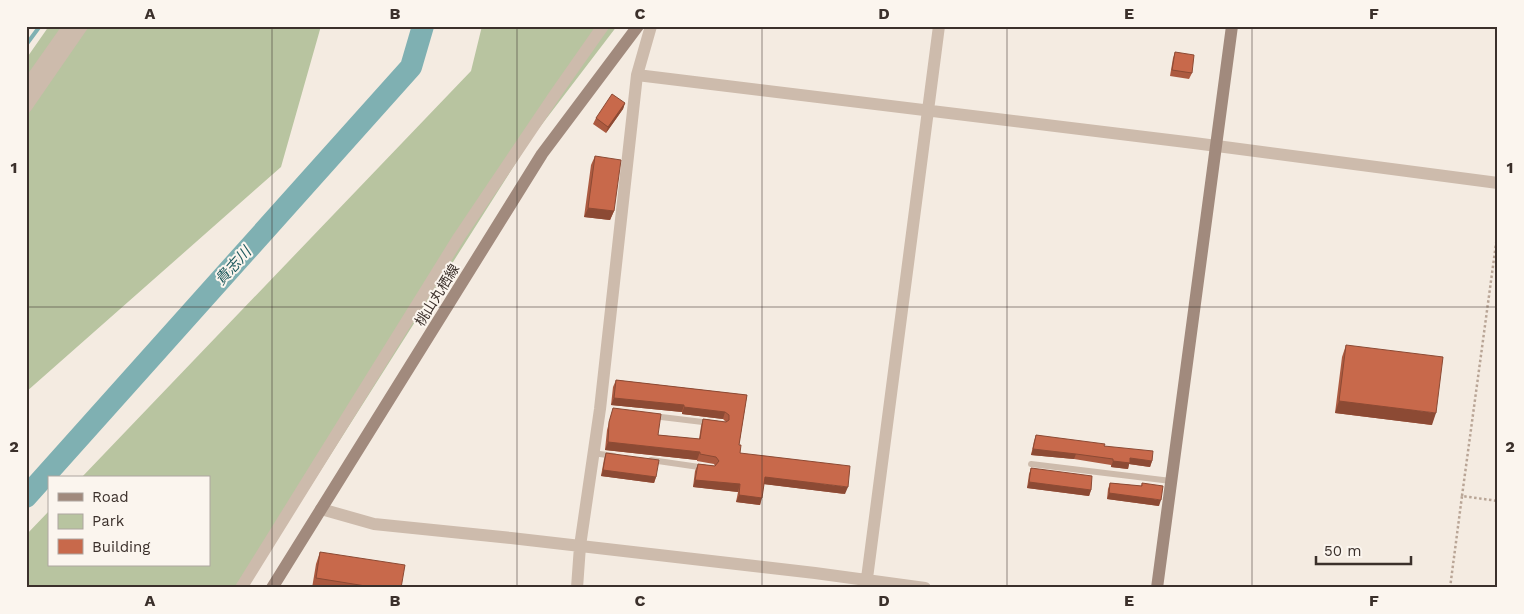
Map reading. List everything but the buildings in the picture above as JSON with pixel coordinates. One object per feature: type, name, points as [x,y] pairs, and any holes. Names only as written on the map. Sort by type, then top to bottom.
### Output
[{"type":"main road","name":"桃山丸栖線","points":[[272,588],[542,154],[638,26]]},
{"type":"main road","points":[[1157,588],[1232,26]]},
{"type":"street","points":[[26,87],[69,26]]},
{"type":"street","points":[[26,107],[82,26]]},
{"type":"street","points":[[241,588],[459,237],[603,26]]},
{"type":"street","points":[[577,588],[580,546],[593,453],[605,410],[637,75],[651,26]]},
{"type":"street","points":[[866,584],[939,26]]},
{"type":"street","points":[[637,75],[1216,146],[1498,183]]},
{"type":"street","points":[[321,510],[374,524],[580,546],[866,584],[925,588]]},
{"type":"lane","points":[[647,415],[722,424]]},
{"type":"lane","points":[[593,453],[622,457]]},
{"type":"lane","points":[[642,459],[710,468]]},
{"type":"lane","points":[[1031,464],[1171,481]]},
{"type":"path","points":[[1450,588],[1498,230]]},
{"type":"path","points":[[1462,496],[1498,501]]},
{"type":"green space","points":[[49,26],[321,26],[281,167],[26,392],[26,59]]},
{"type":"green space","points":[[482,26],[617,26],[533,136],[246,588],[31,588],[26,584],[26,535],[48,512],[48,566],[210,566],[210,476],[83,476],[471,71]]},
{"type":"waterway","points":[[26,45],[40,26]]},
{"type":"waterway","name":"貴志川","points":[[26,497],[411,67],[423,26]]}]
